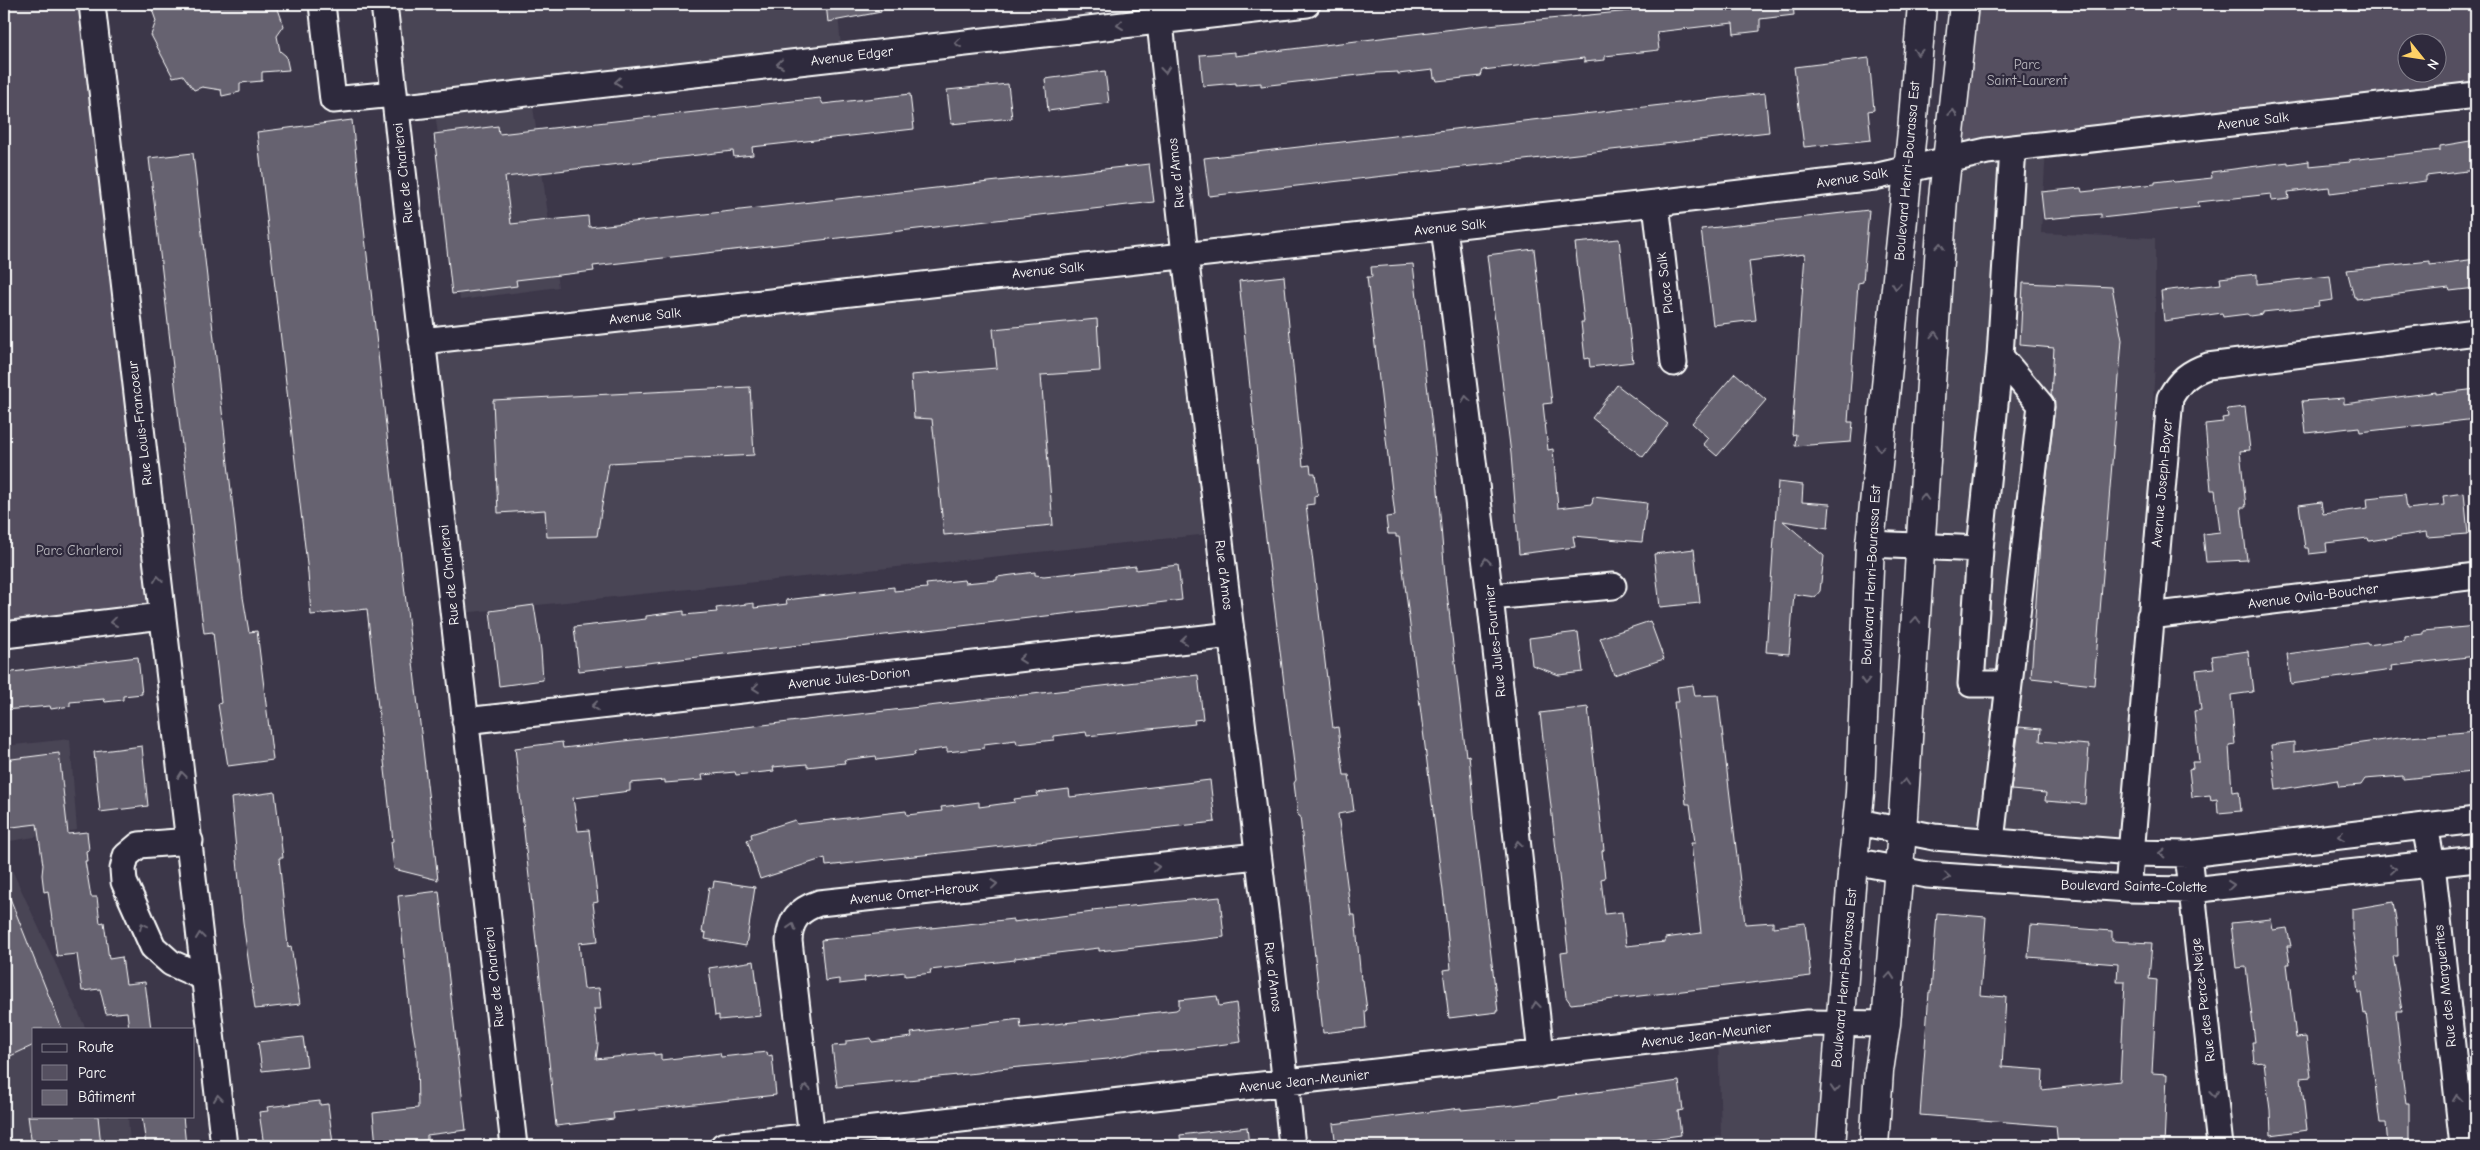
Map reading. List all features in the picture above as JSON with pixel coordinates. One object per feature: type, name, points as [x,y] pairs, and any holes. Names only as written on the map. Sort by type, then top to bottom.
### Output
[{"type":"main road","name":"Boulevard Henri-Bourassa Est","points":[[1831,1146],[1853,861],[1858,822],[1870,544],[1908,168],[1922,4]]},
{"type":"main road","points":[[1874,1146],[1879,1071],[1886,1024],[1902,831],[1920,546],[1948,161],[1964,4]]},
{"type":"street","name":"Rue Louis-Francoeur","points":[[92,4],[224,1146]]},
{"type":"street","name":"Avenue Edger","points":[[322,4],[333,100],[395,101],[1159,12],[1307,4]]},
{"type":"street","name":"Rue de Charleroi","points":[[384,4],[514,1146]]},
{"type":"street","name":"Rue d'Amos","points":[[1159,12],[1184,255],[1232,635],[1292,1146]]},
{"type":"street","name":"Avenue Salk","points":[[422,341],[1184,255],[1444,228],[1874,177],[1987,151],[2476,95]]},
{"type":"street","points":[[2008,684],[1971,684],[1980,549],[2000,356],[2013,148]]},
{"type":"street","name":"Place Salk","points":[[1656,203],[1674,363]]},
{"type":"street","name":"Rue Jules-Fournier","points":[[1444,228],[1490,597],[1541,1054]]},
{"type":"street","name":"Avenue Joseph-Boyer","points":[[2128,889],[2170,398],[2177,384],[2191,372],[2208,366],[2476,332]]},
{"type":"street","points":[[1990,841],[2041,404],[2000,356]]},
{"type":"street","points":[[1870,544],[1980,549]]},
{"type":"street","name":"Avenue Ovila-Boucher","points":[[2150,616],[2476,576]]},
{"type":"street","points":[[1490,597],[1613,586]]},
{"type":"street","points":[[4,635],[162,616]]},
{"type":"street","name":"Avenue Jules-Dorion","points":[[465,721],[1232,635]]},
{"type":"street","points":[[1858,822],[1934,837],[2132,853],[2188,854],[2476,820]]},
{"type":"street","name":"Rue des Marguerites","points":[[2425,826],[2432,864],[2463,1146]]},
{"type":"street","points":[[190,841],[139,845],[126,856],[123,869],[124,882],[153,947],[171,963],[205,978]]},
{"type":"street","name":"Rue des Perce-Neige","points":[[2188,854],[2220,1146]]},
{"type":"street","name":"Avenue Omer-Heroux","points":[[812,1141],[789,941],[790,928],[796,915],[806,907],[819,903],[1257,856]]},
{"type":"street","name":"Boulevard Sainte-Colette","points":[[1853,861],[1927,875],[2128,889],[2191,890],[2476,859]]},
{"type":"street","name":"Avenue Jean-Meunier","points":[[723,1146],[812,1141],[1285,1082],[1808,1023],[1886,1024]]},
{"type":"shaded area","points":[[384,4],[837,4],[842,57],[531,92],[558,287],[460,300],[434,105],[396,108]]},
{"type":"shaded area","points":[[2047,132],[2041,233],[2155,238],[2155,361],[2132,853],[1902,831],[1948,161]]},
{"type":"shaded area","points":[[1185,255],[1219,533],[453,614],[422,341]]},
{"type":"shaded area","points":[[70,739],[77,830],[4,842],[4,746]]},
{"type":"shaded area","points":[[4,853],[86,1028],[32,1028],[32,1118],[128,1118],[130,1146],[4,1146]]},
{"type":"shaded area","points":[[1840,1022],[1831,1146],[1642,1146],[1721,1136],[1718,1033]]},
{"type":"green space","name":"Parc Charleroi","points":[[4,4],[92,4],[162,616],[4,635]]},
{"type":"green space","name":"Parc Saint-Laurent","points":[[1961,4],[2476,4],[2476,91],[1949,148]]},
{"type":"building","points":[[150,4],[271,4],[271,8],[278,9],[284,26],[277,36],[280,51],[286,56],[289,70],[262,72],[262,81],[240,83],[240,92],[222,96],[221,90],[202,87],[194,90],[183,75],[173,77],[151,35],[156,21]]},
{"type":"building","points":[[826,4],[880,4],[881,12],[828,22]]},
{"type":"building","points":[[1672,4],[1793,4],[1794,15],[1760,19],[1760,31],[1734,34],[1733,23],[1657,32],[1659,50],[1605,56],[1605,60],[1584,62],[1584,58],[1483,70],[1481,76],[1437,81],[1434,78],[1433,70],[1398,74],[1398,72],[1377,73],[1261,86],[1261,83],[1236,85],[1236,83],[1203,86],[1200,55],[1235,52],[1235,56],[1478,26],[1630,11]]},
{"type":"building","points":[[1869,58],[1874,110],[1868,111],[1871,140],[1804,147],[1794,67]]},
{"type":"building","points":[[1105,71],[1109,103],[1048,111],[1045,79]]},
{"type":"building","points":[[1008,84],[1012,118],[951,124],[947,90]]},
{"type":"building","points":[[1765,93],[1769,132],[1209,196],[1204,158]]},
{"type":"building","points":[[910,94],[914,129],[752,147],[753,155],[734,157],[733,151],[505,177],[511,224],[588,216],[589,227],[1149,164],[1154,202],[593,266],[594,271],[516,280],[517,286],[452,294],[434,134],[498,126],[499,134],[820,98],[823,104]]},
{"type":"building","points":[[352,120],[438,880],[394,869],[391,842],[393,841],[367,609],[311,615],[308,573],[257,132]]},
{"type":"building","points":[[2476,140],[2476,170],[2426,176],[2426,181],[2330,193],[2329,187],[2288,192],[2289,199],[2272,201],[2271,194],[2198,202],[2199,207],[2101,218],[2101,214],[2044,219],[2041,192],[2081,188],[2082,192],[2155,184],[2155,182],[2172,180],[2174,182],[2212,178],[2211,172],[2288,162],[2288,164],[2309,161],[2309,166],[2350,162],[2349,160],[2440,150],[2440,146]]},
{"type":"building","points":[[193,153],[243,597],[249,632],[257,631],[273,760],[228,766],[218,704],[221,703],[213,632],[204,633],[149,158]]},
{"type":"building","points":[[1869,210],[1863,282],[1858,283],[1848,422],[1853,422],[1851,442],[1795,446],[1796,434],[1792,435],[1805,254],[1749,261],[1756,320],[1713,325],[1701,229]]},
{"type":"building","points":[[1619,239],[1633,362],[1590,367],[1589,358],[1585,359],[1581,322],[1584,322],[1575,243]]},
{"type":"building","points":[[1534,249],[1552,403],[1543,404],[1548,450],[1553,449],[1558,508],[1592,504],[1593,497],[1647,503],[1642,542],[1573,536],[1575,547],[1519,554],[1511,454],[1487,255]]},
{"type":"building","points":[[2476,259],[2476,288],[2450,291],[2449,288],[2356,299],[2347,270],[2430,261],[2430,265]]},
{"type":"building","points":[[1413,264],[1435,453],[1445,576],[1466,756],[1469,755],[1475,825],[1498,1012],[1449,1018],[1443,970],[1451,969],[1444,899],[1399,537],[1396,537],[1396,534],[1388,534],[1386,517],[1395,516],[1367,277],[1372,277],[1371,267]]},
{"type":"building","points":[[2257,274],[2257,284],[2330,276],[2333,300],[2318,302],[2319,306],[2263,312],[2263,314],[2250,316],[2247,314],[2223,317],[2222,313],[2164,321],[2161,291],[2221,284],[2220,278]]},
{"type":"building","points":[[1284,276],[1303,466],[1310,465],[1311,473],[1315,473],[1318,495],[1314,496],[1314,504],[1306,505],[1333,728],[1338,727],[1344,775],[1349,775],[1354,811],[1338,814],[1351,915],[1355,915],[1361,980],[1363,980],[1367,1010],[1365,1011],[1366,1028],[1323,1033],[1300,816],[1298,816],[1294,783],[1296,780],[1264,522],[1239,281]]},
{"type":"building","points":[[2023,283],[2112,287],[2122,340],[2094,685],[2031,678],[2041,527],[2055,407],[2051,395],[2054,348],[2020,345]]},
{"type":"building","points":[[1097,319],[1100,371],[1041,375],[1053,525],[944,535],[932,419],[914,418],[911,375],[997,368],[993,329]]},
{"type":"building","points":[[1735,373],[1766,400],[1717,456],[1703,444],[1708,438],[1692,423]]},
{"type":"building","points":[[1617,385],[1668,424],[1643,457],[1592,418]]},
{"type":"building","points":[[750,387],[754,455],[609,463],[597,536],[547,537],[545,510],[498,513],[493,400]]},
{"type":"building","points":[[2476,389],[2476,419],[2360,432],[2359,427],[2306,433],[2302,401],[2344,398],[2344,404],[2436,392],[2436,394]]},
{"type":"building","points":[[2245,407],[2250,450],[2240,451],[2246,507],[2241,507],[2247,560],[2206,562],[2203,534],[2220,532],[2215,490],[2211,490],[2205,424],[2223,422],[2222,418],[2228,417],[2227,409]]},
{"type":"building","points":[[1778,482],[1803,485],[1802,502],[1830,504],[1828,528],[1783,521],[1824,556],[1820,591],[1815,597],[1794,594],[1789,654],[1766,652]]},
{"type":"building","points":[[2464,493],[2468,534],[2427,537],[2426,532],[2369,541],[2368,538],[2326,543],[2327,552],[2309,554],[2308,548],[2305,548],[2299,505],[2321,502],[2323,514],[2368,508],[2367,498],[2405,494],[2407,509],[2444,505],[2443,496]]},
{"type":"building","points":[[1694,549],[1700,603],[1660,607],[1654,554]]},
{"type":"building","points":[[1178,565],[1182,600],[579,671],[574,627],[646,619],[646,616],[684,611],[684,615],[717,612],[716,608],[754,603],[754,608],[787,604],[786,600],[894,587],[894,591],[927,588],[926,584],[964,580],[965,583],[997,580],[997,577],[1035,572],[1035,575],[1044,576],[1136,566],[1136,570]]},
{"type":"building","points":[[534,605],[541,650],[543,680],[499,686],[490,611]]},
{"type":"building","points":[[1650,621],[1664,659],[1614,675],[1600,638]]},
{"type":"building","points":[[2476,626],[2476,656],[2391,666],[2392,670],[2291,684],[2287,654],[2404,640],[2404,636],[2424,634],[2424,631]]},
{"type":"building","points":[[1578,632],[1583,672],[1559,675],[1532,665],[1529,638]]},
{"type":"building","points":[[2248,651],[2253,692],[2231,695],[2235,745],[2229,746],[2232,792],[2239,791],[2241,811],[2218,813],[2217,799],[2211,800],[2210,795],[2192,797],[2189,769],[2193,768],[2192,762],[2199,762],[2194,711],[2201,710],[2196,670],[2214,668],[2212,656]]},
{"type":"building","points":[[138,657],[142,694],[123,696],[123,700],[105,702],[104,699],[70,702],[70,706],[51,709],[50,706],[4,710],[4,673]]},
{"type":"building","points":[[1198,675],[1203,719],[1194,720],[1195,724],[1087,736],[1086,732],[1054,736],[1054,740],[1017,744],[1016,740],[984,744],[984,748],[947,752],[947,748],[914,752],[915,755],[877,760],[876,756],[844,760],[845,763],[807,767],[807,764],[773,767],[774,771],[736,775],[735,772],[702,775],[703,780],[665,783],[665,780],[630,783],[630,791],[573,798],[578,831],[589,830],[598,902],[593,903],[598,941],[579,943],[584,989],[599,988],[601,1009],[594,1009],[598,1044],[596,1059],[654,1053],[654,1055],[661,1054],[661,1060],[720,1053],[721,1057],[767,1052],[768,1056],[772,1055],[776,1095],[613,1113],[614,1119],[556,1126],[515,748],[562,742],[563,748]]},
{"type":"building","points":[[1693,685],[1695,696],[1718,695],[1745,924],[1773,922],[1773,927],[1805,923],[1811,976],[1571,1004],[1566,997],[1561,953],[1568,952],[1540,713],[1588,707],[1604,850],[1602,851],[1605,878],[1601,879],[1605,914],[1622,912],[1626,946],[1665,942],[1665,938],[1701,933],[1691,843],[1695,843],[1690,804],[1686,804],[1674,702],[1679,702],[1677,687]]},
{"type":"building","points":[[2019,727],[2041,729],[2040,741],[2089,745],[2085,804],[2045,801],[2046,793],[2011,790]]},
{"type":"building","points":[[2476,731],[2476,754],[2470,754],[2472,772],[2403,779],[2403,776],[2365,779],[2361,785],[2339,787],[2337,780],[2276,790],[2271,745],[2294,742],[2294,752],[2399,738]]},
{"type":"building","points":[[142,746],[148,806],[100,812],[94,752]]},
{"type":"building","points":[[59,753],[68,834],[87,832],[89,850],[86,851],[87,861],[85,861],[91,897],[97,897],[100,923],[104,922],[109,959],[122,957],[126,984],[145,982],[151,1028],[129,1028],[127,1012],[106,1014],[100,989],[82,991],[77,954],[57,956],[48,891],[44,892],[43,865],[37,824],[4,828],[4,760]]},
{"type":"building","points":[[1210,780],[1215,822],[826,866],[825,858],[760,879],[747,840],[752,838],[751,834],[795,820],[797,824],[906,811],[907,815],[942,811],[941,807],[979,802],[979,807],[1015,802],[1014,799],[1038,796],[1037,793],[1069,789],[1070,797]]},
{"type":"building","points":[[275,792],[283,858],[279,858],[288,947],[291,946],[300,1004],[255,1009],[243,922],[231,798]]},
{"type":"building","points":[[714,881],[755,887],[746,946],[705,939],[706,933],[702,932],[709,887],[713,888]]},
{"type":"building","points":[[4,883],[62,1028],[32,1028],[32,1046],[4,1059]]},
{"type":"building","points":[[439,891],[466,1130],[427,1135],[427,1140],[376,1146],[373,1113],[418,1108],[417,1055],[410,1014],[398,896]]},
{"type":"building","points":[[1220,897],[1224,937],[1099,951],[1099,948],[1015,958],[1015,960],[930,970],[931,973],[905,976],[905,972],[864,977],[865,981],[839,984],[839,979],[825,981],[821,940],[1013,919],[1013,922],[1093,912],[1092,910]]},
{"type":"building","points":[[2393,902],[2397,925],[2398,956],[2393,956],[2402,1011],[2396,1011],[2403,1082],[2406,1103],[2409,1103],[2409,1146],[2388,1146],[2386,1123],[2380,1123],[2366,1013],[2364,1014],[2361,993],[2358,993],[2356,975],[2359,974],[2352,929],[2352,909]]},
{"type":"building","points":[[1937,913],[1986,917],[1980,995],[2006,997],[2002,1067],[2043,1070],[2042,1090],[2120,1081],[2125,982],[2117,982],[2118,964],[2028,957],[2031,925],[2112,931],[2112,941],[2152,943],[2149,979],[2157,980],[2152,1073],[2167,1074],[2164,1146],[2058,1146],[2056,1126],[1920,1115]]},
{"type":"building","points":[[2271,919],[2273,930],[2287,928],[2291,946],[2287,946],[2290,964],[2287,964],[2296,1038],[2306,1037],[2311,1077],[2301,1078],[2307,1130],[2271,1135],[2264,1062],[2254,1063],[2252,1042],[2255,1042],[2246,967],[2236,968],[2231,923]]},
{"type":"building","points":[[754,961],[761,1016],[719,1020],[719,1015],[715,1016],[709,968]]},
{"type":"building","points":[[1217,996],[1219,1006],[1236,1003],[1241,1042],[1171,1051],[1140,1052],[1108,1059],[837,1087],[832,1046],[846,1045],[846,1041],[871,1038],[872,1042],[912,1037],[911,1033],[1020,1019],[1021,1028],[1176,1010],[1179,1008],[1179,1000]]},
{"type":"building","points":[[303,1037],[307,1066],[262,1071],[258,1042]]},
{"type":"building","points":[[1679,1081],[1683,1110],[1678,1111],[1681,1135],[1637,1142],[1586,1146],[1336,1146],[1333,1124],[1461,1108],[1461,1110],[1515,1105],[1558,1099],[1558,1097]]},
{"type":"building","points":[[320,1101],[320,1105],[328,1104],[333,1144],[264,1146],[259,1112],[268,1111],[267,1107]]},
{"type":"building","points":[[28,1116],[32,1116],[32,1118],[98,1118],[101,1146],[32,1146]]},
{"type":"building","points":[[142,1118],[183,1118],[186,1146],[146,1146]]},
{"type":"building","points":[[1247,1127],[1249,1146],[1181,1146],[1180,1135]]}]
